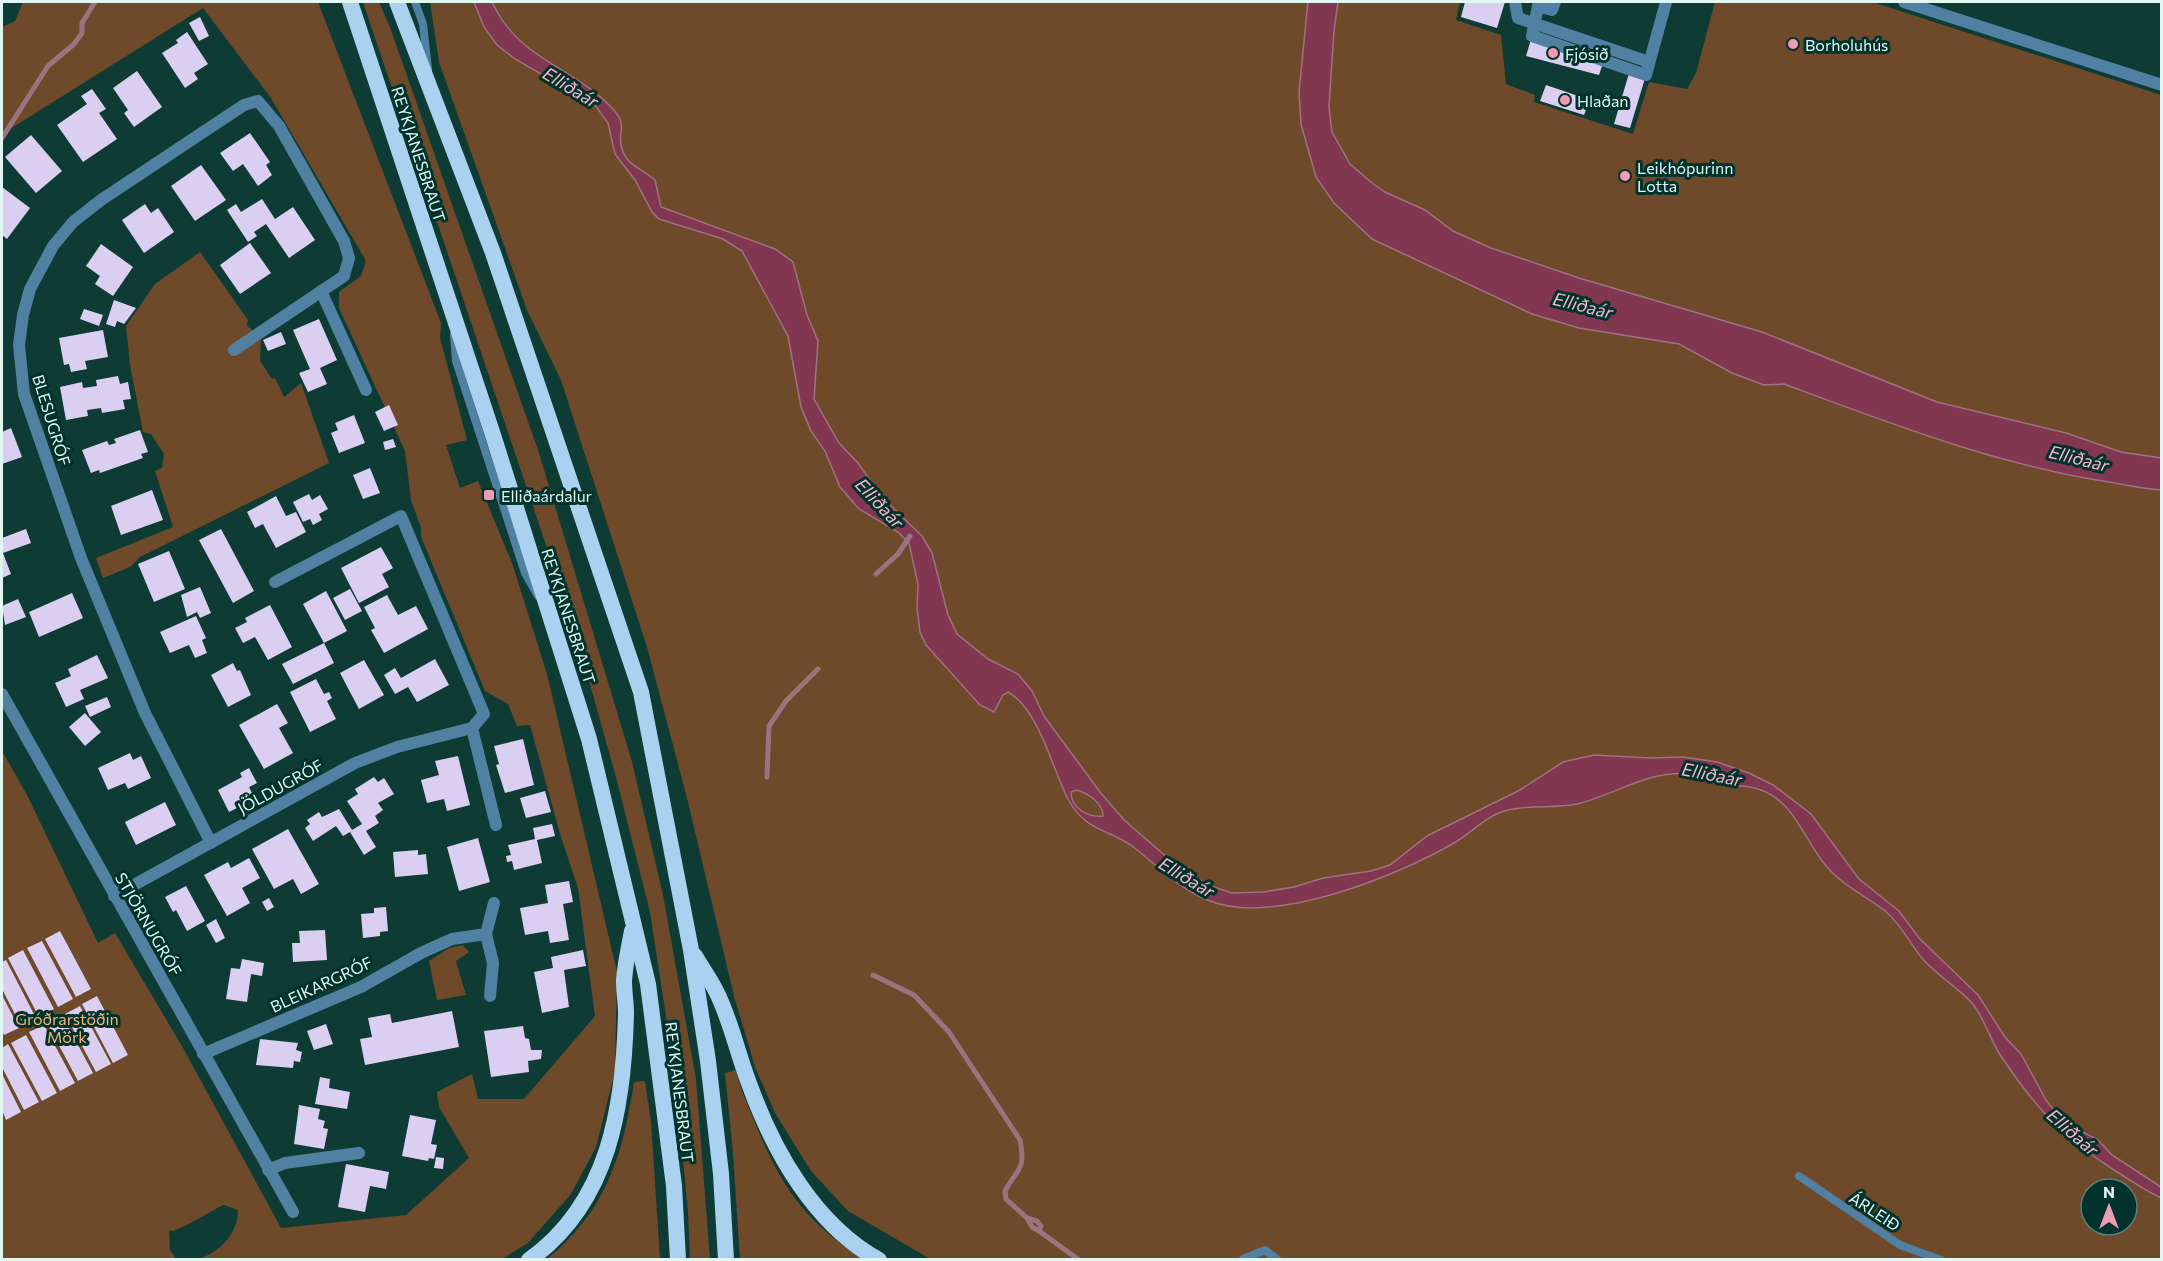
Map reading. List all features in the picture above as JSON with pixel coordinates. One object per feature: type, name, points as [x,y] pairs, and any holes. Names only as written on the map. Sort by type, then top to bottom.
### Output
[{"type":"highway","name":"REYKJANESBRAUT","points":[[350,2],[589,739],[648,984],[674,1186],[678,1260]]},
{"type":"highway","name":"REYKJANESBRAUT","points":[[397,2],[493,253],[641,692],[691,950],[721,1174],[726,1260]]},
{"type":"highway","points":[[529,1260],[558,1235],[580,1208],[598,1174],[612,1136],[624,1059],[624,981],[633,921]]},
{"type":"highway","points":[[691,950],[717,992],[751,1088],[790,1170],[813,1201],[840,1231],[879,1260]]},
{"type":"street","points":[[1515,2],[1518,18],[1650,62],[1666,2]]},
{"type":"street","points":[[1534,23],[1538,6],[1552,10],[1555,2]]},
{"type":"street","points":[[1904,2],[2162,85]]},
{"type":"street","name":"BLESUGRÓF","points":[[211,843],[145,713],[81,558],[24,394],[20,365],[22,315],[42,262],[73,222],[101,200],[244,105],[258,101],[279,126],[344,241],[349,258],[344,276],[234,350]]},
{"type":"street","points":[[321,291],[366,390]]},
{"type":"street","points":[[275,582],[401,516],[484,714],[472,728],[496,825]]},
{"type":"street","name":"STJÖRNUGRÓF","points":[[2,694],[293,1212]]},
{"type":"street","name":"JÖLDUGRÓF","points":[[114,896],[355,763],[397,747],[472,728]]},
{"type":"street","points":[[490,996],[493,963],[486,934],[494,903]]},
{"type":"street","name":"BLEIKARGRÓF","points":[[203,1053],[362,987],[421,952],[452,939],[486,934]]},
{"type":"street","points":[[268,1170],[285,1163],[359,1153]]},
{"type":"lane","name":"REYKJANESBRAUT","points":[[415,2],[423,24],[431,90]]},
{"type":"lane","name":"ÁRLEIÐ","points":[[1799,1176],[1900,1245],[1941,1260]]},
{"type":"lane","points":[[1243,1259],[1265,1250],[1278,1260]]},
{"type":"green space","name":"Gróðrarstöðin Mörk","points":[[23,2],[318,2],[441,323],[440,338],[467,440],[446,445],[460,488],[478,481],[512,563],[547,674],[617,972],[615,1071],[596,1147],[571,1194],[528,1243],[502,1259],[198,1259],[220,1247],[235,1227],[238,1210],[224,1205],[181,1228],[169,1231],[170,1250],[176,1259],[2,1259],[2,751],[27,795],[98,943],[115,933],[183,1048],[281,1228],[406,1215],[469,1158],[439,1107],[437,1092],[472,1074],[478,1099],[524,1099],[595,1016],[578,888],[560,834],[530,725],[517,726],[508,704],[485,691],[421,537],[421,528],[411,500],[405,451],[339,308],[339,292],[361,276],[366,261],[271,98],[203,8],[2,134],[2,27],[15,21]]},
{"type":"green space","points":[[363,2],[379,2],[391,30],[539,453],[632,762],[663,895],[696,1079],[710,1259],[690,1259],[688,1212],[675,1075],[650,912],[616,777],[575,631]]},
{"type":"green space","name":"Elliðaárdalur","points":[[430,2],[1460,2],[1456,20],[1501,35],[1506,84],[1535,95],[1534,102],[1633,134],[1649,82],[1687,89],[1696,73],[1715,2],[1872,2],[2161,95],[2161,1259],[932,1260],[848,1211],[811,1171],[775,1113],[755,1067],[734,996],[687,798],[647,647],[561,380],[527,310],[439,62]]},
{"type":"green space","points":[[200,252],[248,320],[247,326],[261,337],[260,361],[272,379],[275,378],[284,397],[301,383],[329,463],[140,557],[130,567],[103,578],[96,558],[173,527],[155,471],[162,468],[164,454],[151,434],[143,432],[130,365],[126,326],[155,284]]},
{"type":"green space","points":[[463,945],[469,952],[456,961],[466,995],[437,1000],[429,961],[449,948]]},
{"type":"green space","points":[[736,1070],[763,1141],[783,1181],[808,1214],[824,1230],[863,1259],[740,1259],[725,1073]]},
{"type":"green space","points":[[645,1081],[651,1122],[660,1259],[547,1259],[567,1241],[598,1201],[624,1134],[634,1082]]},
{"type":"water","name":"Elliðaár","points":[[474,2],[492,2],[503,22],[516,37],[531,50],[579,81],[611,107],[620,119],[624,155],[631,163],[655,180],[661,207],[775,249],[793,262],[807,315],[818,341],[814,399],[839,443],[858,463],[882,497],[922,536],[932,553],[948,615],[957,634],[988,659],[1018,674],[1032,691],[1044,716],[1100,792],[1124,820],[1177,866],[1208,885],[1232,893],[1263,892],[1294,887],[1323,878],[1371,871],[1390,865],[1427,836],[1520,790],[1563,762],[1594,755],[1683,757],[1717,762],[1749,773],[1773,785],[1811,814],[1859,879],[1899,911],[1919,938],[1978,995],[2005,1037],[2021,1054],[2046,1100],[2062,1121],[2098,1140],[2112,1155],[2161,1187],[2161,1198],[2139,1186],[2139,1177],[2125,1177],[2099,1160],[2053,1122],[2028,1094],[2003,1059],[1971,1002],[1927,963],[1891,916],[1833,874],[1819,857],[1791,813],[1773,796],[1761,790],[1718,783],[1690,774],[1675,773],[1647,779],[1577,804],[1504,811],[1491,817],[1454,843],[1401,870],[1335,894],[1267,907],[1237,907],[1199,896],[1179,884],[1123,840],[1089,823],[1075,810],[1068,799],[1044,741],[1019,700],[1008,692],[1003,695],[994,712],[980,705],[926,645],[920,632],[917,608],[918,584],[909,543],[898,532],[859,509],[840,487],[825,451],[811,431],[801,407],[788,336],[742,251],[723,239],[659,219],[652,212],[635,180],[615,154],[608,123],[595,105],[515,59],[497,45],[484,27]],"holes":[[[1081,791],[1098,803],[1103,816],[1086,814],[1081,811],[1074,803],[1071,792]]]},
{"type":"water","name":"Elliðaár","points":[[1308,2],[1338,2],[1329,107],[1332,132],[1350,164],[1385,192],[1425,210],[1453,231],[1491,248],[1579,278],[1762,332],[1937,402],[2066,433],[2121,452],[2161,458],[2161,490],[2062,473],[1981,453],[1784,384],[1764,385],[1732,373],[1679,344],[1579,328],[1532,314],[1372,239],[1334,203],[1316,177],[1301,124],[1299,92]]},
{"type":"building","points":[[1465,2],[1505,2],[1497,28],[1461,17]]},
{"type":"building","points":[[200,17],[209,36],[199,41],[189,23]]},
{"type":"building","points":[[187,32],[208,64],[194,73],[198,79],[185,88],[162,53],[178,43],[176,40]]},
{"type":"building","name":"Fjósið","points":[[1532,36],[1604,60],[1599,75],[1526,56]]},
{"type":"building","points":[[1630,70],[1646,75],[1630,128],[1614,124]]},
{"type":"building","points":[[137,71],[162,107],[134,127],[124,113],[128,110],[113,88]]},
{"type":"building","name":"Hlaðan","points":[[1546,85],[1590,100],[1584,115],[1540,101]]},
{"type":"building","points":[[92,89],[106,109],[99,113],[117,139],[83,162],[57,125],[87,104],[81,96]]},
{"type":"building","points":[[250,133],[270,162],[266,165],[272,175],[258,186],[243,164],[233,171],[220,153]]},
{"type":"building","points":[[31,135],[62,171],[36,193],[5,157]]},
{"type":"building","points":[[201,165],[226,200],[195,221],[171,186]]},
{"type":"building","points":[[2,187],[30,208],[7,239],[2,235]]},
{"type":"building","points":[[262,199],[275,219],[293,207],[315,240],[289,258],[266,224],[254,232],[257,236],[248,242],[227,210],[236,204],[241,212]]},
{"type":"building","points":[[145,204],[151,213],[158,208],[174,232],[144,253],[122,220]]},
{"type":"building","points":[[250,243],[271,273],[240,294],[220,265]]},
{"type":"building","points":[[101,244],[133,267],[113,296],[95,284],[100,276],[86,266]]},
{"type":"building","points":[[114,300],[136,308],[124,324],[117,321],[115,327],[106,324]]},
{"type":"building","points":[[84,309],[103,315],[99,326],[80,319]]},
{"type":"building","points":[[319,319],[337,360],[320,368],[327,384],[308,392],[299,373],[310,369],[293,330]]},
{"type":"building","points":[[103,330],[108,357],[85,361],[87,369],[71,372],[69,364],[64,365],[59,338]]},
{"type":"building","points":[[281,332],[286,344],[268,351],[263,340]]},
{"type":"building","points":[[118,376],[120,384],[128,382],[131,399],[123,400],[125,409],[102,413],[101,408],[87,410],[88,416],[66,420],[60,387],[82,382],[83,388],[97,386],[96,380]]},
{"type":"building","points":[[389,405],[398,425],[384,431],[375,412]]},
{"type":"building","points":[[354,415],[365,443],[339,453],[331,433],[338,430],[335,423]]},
{"type":"building","points":[[11,428],[22,457],[2,464],[2,432]]},
{"type":"building","points":[[140,430],[148,452],[141,454],[143,458],[100,473],[99,470],[91,473],[82,450],[107,441],[109,445],[116,443],[114,439]]},
{"type":"building","points":[[393,439],[396,447],[385,450],[383,442]]},
{"type":"building","points":[[370,468],[380,493],[363,499],[353,475]]},
{"type":"building","points":[[152,490],[163,520],[121,535],[111,506]]},
{"type":"building","points":[[309,494],[312,500],[320,495],[328,509],[319,514],[322,520],[313,525],[310,519],[303,522],[293,502]]},
{"type":"building","points":[[276,496],[286,516],[296,512],[306,532],[276,548],[263,524],[255,528],[247,512]]},
{"type":"building","points":[[26,529],[31,543],[3,553],[11,574],[2,578],[2,538]]},
{"type":"building","points":[[221,529],[254,591],[233,603],[199,540]]},
{"type":"building","points":[[381,547],[393,568],[382,574],[389,587],[359,603],[341,568]]},
{"type":"building","points":[[169,551],[185,589],[154,602],[138,564]]},
{"type":"building","points":[[200,587],[211,613],[200,618],[197,612],[187,617],[181,595]]},
{"type":"building","points":[[350,589],[362,611],[345,620],[333,598]]},
{"type":"building","points":[[326,591],[347,631],[324,643],[303,604]]},
{"type":"building","points":[[72,593],[83,618],[39,637],[29,612]]},
{"type":"building","points":[[387,595],[398,615],[416,606],[428,629],[384,653],[371,630],[375,628],[364,607]]},
{"type":"building","points":[[18,599],[26,617],[5,625],[2,606]]},
{"type":"building","points":[[270,605],[292,647],[268,660],[255,637],[243,643],[235,628],[247,622],[245,618]]},
{"type":"building","points":[[196,616],[206,638],[202,640],[207,653],[195,658],[189,645],[170,653],[160,632]]},
{"type":"building","points":[[324,643],[334,663],[293,684],[282,664]]},
{"type":"building","points":[[97,655],[108,678],[80,690],[84,699],[66,707],[55,683],[71,676],[68,669]]},
{"type":"building","points":[[435,659],[449,685],[417,702],[408,687],[395,694],[384,675],[395,668],[401,678]]},
{"type":"building","points":[[364,660],[384,695],[359,709],[340,673]]},
{"type":"building","points":[[233,663],[237,671],[240,670],[251,695],[228,707],[211,675]]},
{"type":"building","points":[[316,679],[324,694],[329,692],[332,698],[327,701],[336,719],[310,732],[290,692]]},
{"type":"building","points":[[107,697],[111,707],[90,717],[85,706]]},
{"type":"building","points":[[277,704],[288,723],[279,728],[293,753],[264,769],[239,725]]},
{"type":"building","points":[[85,713],[101,732],[85,746],[69,727]]},
{"type":"building","points":[[523,739],[534,785],[505,793],[496,765],[499,764],[494,746]]},
{"type":"building","points":[[130,753],[133,760],[141,756],[151,778],[128,789],[125,783],[108,790],[98,768]]},
{"type":"building","points":[[458,756],[470,805],[447,811],[444,799],[427,803],[421,780],[439,775],[435,761]]},
{"type":"building","points":[[249,768],[257,783],[249,787],[255,799],[229,812],[218,790],[242,777],[240,773]]},
{"type":"building","points":[[374,777],[378,782],[384,778],[394,794],[378,803],[383,810],[375,816],[379,823],[366,831],[376,847],[364,855],[350,832],[343,836],[336,826],[313,841],[305,828],[310,824],[307,820],[319,812],[322,817],[339,809],[352,830],[362,824],[347,801],[358,794],[355,789]]},
{"type":"building","points":[[545,791],[551,812],[526,818],[520,798]]},
{"type":"building","points":[[165,802],[176,825],[136,845],[125,822]]},
{"type":"building","points":[[552,824],[555,836],[537,840],[542,863],[514,870],[512,861],[507,862],[506,856],[511,855],[508,845],[535,839],[533,828]]},
{"type":"building","points":[[288,829],[319,884],[301,894],[293,879],[274,889],[252,849]]},
{"type":"building","points":[[478,838],[490,882],[459,891],[447,847]]},
{"type":"building","points":[[418,850],[418,855],[426,854],[428,874],[395,877],[393,852]]},
{"type":"building","points":[[249,858],[260,878],[242,888],[250,903],[227,916],[204,875],[228,862],[231,868]]},
{"type":"building","points":[[569,881],[573,902],[563,904],[569,940],[550,943],[548,931],[525,935],[520,908],[548,903],[545,885]]},
{"type":"building","points":[[186,886],[205,921],[187,931],[176,910],[173,912],[165,897]]},
{"type":"building","points":[[269,898],[274,907],[267,911],[262,902]]},
{"type":"building","points":[[386,907],[388,931],[380,932],[380,936],[363,938],[361,914],[374,913],[374,908]]},
{"type":"building","points":[[216,919],[225,938],[216,943],[206,925]]},
{"type":"building","points":[[325,930],[327,960],[293,962],[292,943],[300,943],[299,931]]},
{"type":"building","points":[[60,931],[91,989],[76,997],[45,939]]},
{"type":"building","points":[[42,941],[73,999],[58,1007],[27,948]]},
{"type":"building","points":[[23,950],[54,1009],[39,1017],[8,958]]},
{"type":"building","points":[[583,950],[586,966],[564,970],[569,1007],[542,1013],[534,972],[553,968],[551,957]]},
{"type":"building","points":[[242,959],[264,963],[262,976],[251,974],[247,1002],[226,999],[231,968],[240,969]]},
{"type":"building","points":[[6,960],[36,1018],[21,1026],[2,989],[2,962]]},
{"type":"building","points":[[2,995],[19,1028],[4,1035],[2,1031]]},
{"type":"building","points":[[97,996],[128,1055],[113,1063],[82,1004]]},
{"type":"building","points":[[80,1006],[111,1064],[96,1072],[65,1014]]},
{"type":"building","points":[[452,1011],[459,1047],[365,1065],[360,1039],[372,1037],[368,1018],[390,1014],[392,1023]]},
{"type":"building","points":[[62,1015],[93,1073],[78,1081],[47,1023]]},
{"type":"building","points":[[326,1024],[333,1044],[314,1050],[307,1031]]},
{"type":"building","points":[[44,1025],[75,1083],[60,1091],[29,1032]]},
{"type":"building","points":[[523,1026],[525,1038],[529,1039],[531,1050],[542,1050],[541,1059],[528,1061],[529,1072],[491,1077],[484,1031]]},
{"type":"building","points":[[26,1035],[57,1093],[42,1101],[11,1043]]},
{"type":"building","points":[[260,1039],[298,1043],[296,1050],[302,1052],[300,1062],[294,1061],[293,1068],[256,1065]]},
{"type":"building","points":[[8,1044],[39,1102],[24,1110],[2,1067],[2,1048]]},
{"type":"building","points":[[2,1074],[21,1112],[6,1120],[2,1110]]},
{"type":"building","points":[[320,1077],[330,1079],[329,1088],[350,1092],[347,1109],[315,1104]]},
{"type":"building","points":[[299,1105],[320,1109],[318,1119],[325,1121],[323,1128],[328,1129],[324,1149],[294,1144]]},
{"type":"building","points":[[410,1115],[436,1120],[431,1144],[437,1145],[434,1159],[429,1158],[428,1161],[402,1156]]},
{"type":"building","points":[[436,1157],[444,1158],[443,1169],[434,1168]]},
{"type":"building","points":[[346,1164],[389,1172],[386,1189],[370,1186],[365,1212],[338,1207]]},
{"type":"waterway","points":[[2,138],[48,66],[74,44],[82,33],[82,23],[95,2]]},
{"type":"waterway","points":[[876,574],[898,554],[910,536]]},
{"type":"waterway","points":[[767,777],[769,726],[786,701],[818,669]]},
{"type":"waterway","points":[[873,975],[914,995],[949,1032],[1020,1140],[1022,1150],[1020,1168],[1005,1191],[1006,1199],[1027,1218],[1037,1221],[1041,1226],[1039,1231],[1079,1260]]},
{"type":"waterway","points":[[1027,1218],[1032,1227],[1039,1231]]},
{"type":"place","name":"Borholuhús","points":[[1793,44]]},
{"type":"place","name":"Fjósið","points":[[1553,53]]},
{"type":"place","name":"Hlaðan","points":[[1565,100]]},
{"type":"place","name":"Leikhópurinn Lotta","points":[[1625,176]]},
{"type":"place","name":"Elliðaárdalur","points":[[489,495]]}]
